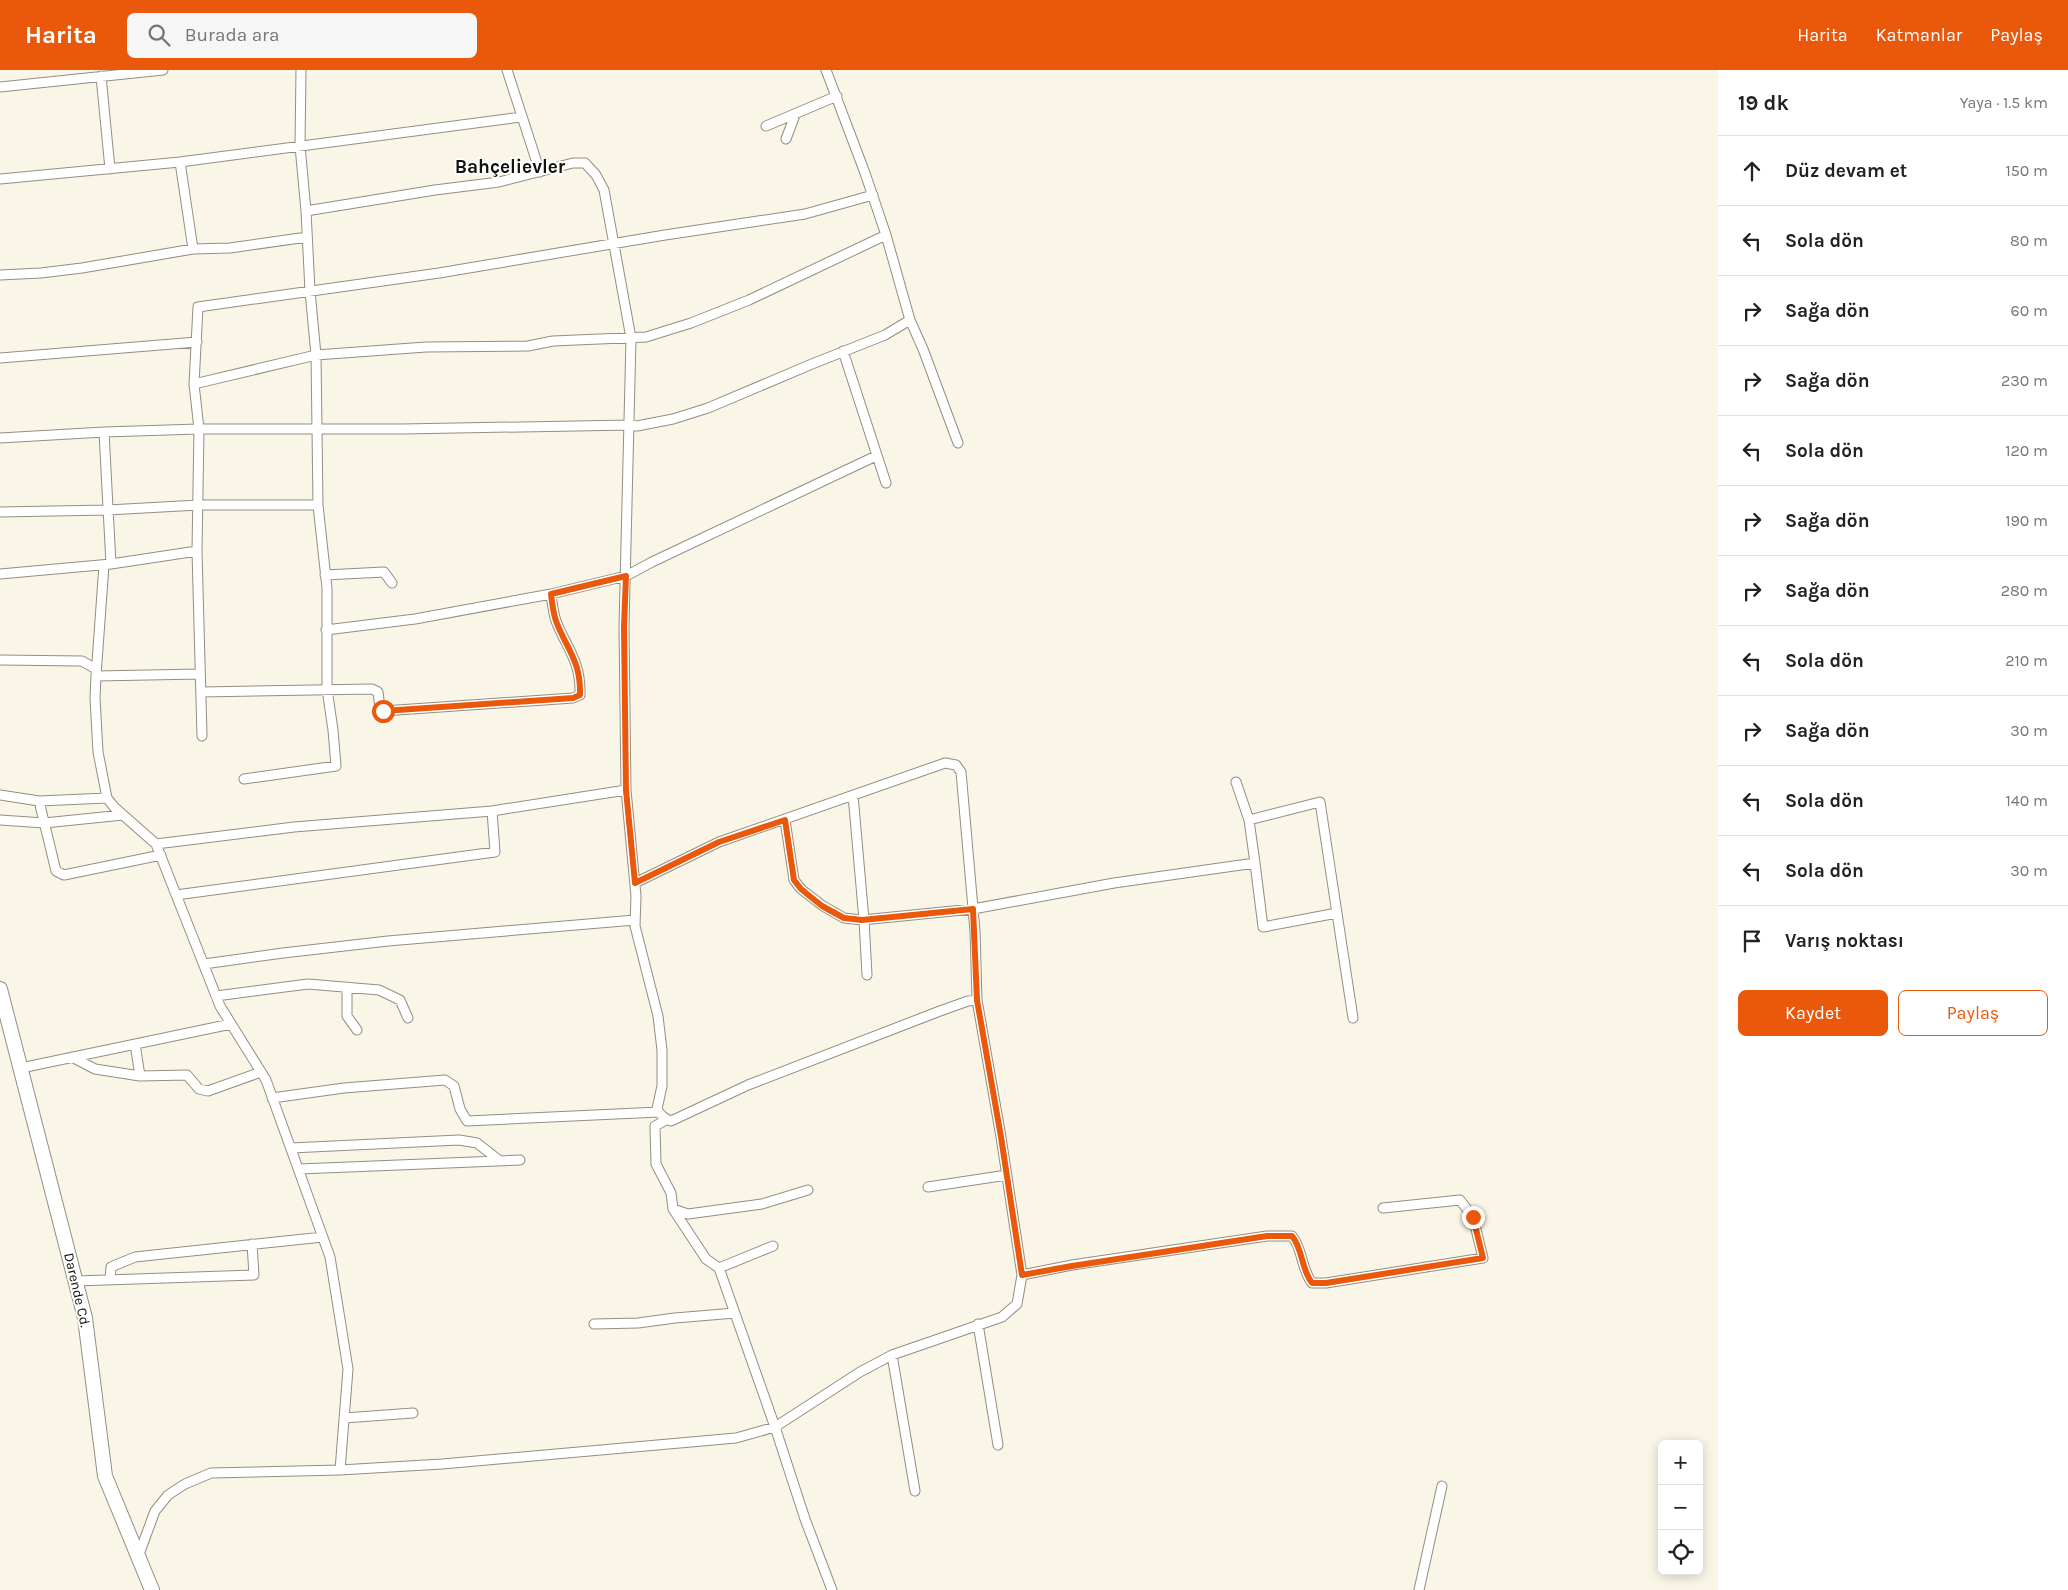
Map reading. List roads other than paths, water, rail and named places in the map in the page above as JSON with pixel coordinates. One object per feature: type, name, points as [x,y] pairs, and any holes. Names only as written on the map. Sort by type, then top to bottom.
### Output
[{"type":"street","points":[[0,87],[163,70]]},
{"type":"street","points":[[244,780],[336,766],[327,689],[325,575],[318,506],[316,355],[300,146],[301,70]]},
{"type":"street","points":[[507,70],[540,172]]},
{"type":"street","points":[[826,70],[873,195],[910,320],[923,349],[958,443]]},
{"type":"street","points":[[101,76],[110,169]]},
{"type":"street","points":[[766,126],[837,96]]},
{"type":"street","points":[[786,139],[795,115]]},
{"type":"street","points":[[0,179],[180,162],[521,117]]},
{"type":"street","points":[[180,162],[193,249]]},
{"type":"street","points":[[306,211],[435,190],[499,182],[560,165],[585,163],[596,175],[604,190],[631,338],[624,626],[626,790],[635,883],[635,920],[658,1016],[662,1069],[660,1100],[657,1109],[666,1120]]},
{"type":"street","points":[[202,736],[198,551],[199,429],[194,384],[198,307],[439,273],[805,214],[873,195]]},
{"type":"street","points":[[194,384],[316,355],[426,347],[528,346],[553,341],[646,337],[692,323],[741,303],[886,235]]},
{"type":"street","points":[[0,275],[82,268],[193,249],[230,248],[307,237]]},
{"type":"street","points":[[0,438],[199,429],[318,430],[637,426],[708,408],[885,335],[910,320]]},
{"type":"street","points":[[0,358],[197,342]]},
{"type":"street","points":[[843,352],[886,483]]},
{"type":"street","points":[[104,432],[108,510],[108,565],[96,672],[95,698],[98,752],[107,798],[123,816],[156,844],[216,996],[266,1080],[330,1256],[348,1369],[340,1470]]},
{"type":"street","points":[[326,630],[415,619],[551,594],[626,576],[876,456]]},
{"type":"street","points":[[0,512],[108,510],[198,505],[318,506]]},
{"type":"street","points":[[0,574],[108,565],[198,551]]},
{"type":"street","points":[[325,575],[384,572],[392,583]]},
{"type":"street","points":[[202,692],[372,689],[378,692],[380,708],[383,711],[573,698],[580,695],[577,664],[556,620],[551,594]]},
{"type":"street","points":[[0,660],[82,661],[96,672],[200,674]]},
{"type":"street","points":[[138,1557],[146,1531],[155,1511],[168,1495],[185,1484],[211,1474],[340,1470],[442,1464],[736,1438],[775,1427],[860,1372],[892,1356],[1002,1316],[1017,1304],[1022,1275],[1007,1174],[977,1000],[973,909],[961,772],[956,765],[945,763],[719,842],[635,883]]},
{"type":"street","points":[[1236,782],[1249,820],[1263,927],[1337,913]]},
{"type":"street","points":[[156,844],[294,827],[492,811],[626,790]]},
{"type":"street","points":[[0,795],[39,801],[107,798]]},
{"type":"street","points":[[853,795],[867,975]]},
{"type":"street","points":[[39,801],[56,871],[64,875],[161,856]]},
{"type":"street","points":[[1249,820],[1320,802],[1353,1018]]},
{"type":"street","points":[[176,895],[495,852],[492,811]]},
{"type":"street","points":[[0,820],[44,823],[123,816]]},
{"type":"street","points":[[785,820],[794,880],[801,889],[822,906],[844,918],[864,920],[973,909],[1114,883],[1255,863]]},
{"type":"street","points":[[204,964],[388,941],[635,920]]},
{"type":"street","points":[[216,996],[308,984],[379,990],[400,1000],[408,1018]]},
{"type":"street","points":[[347,987],[348,1016],[357,1030]]},
{"type":"street","name":"Darende Cd.","points":[[0,989],[85,1318],[105,1476],[152,1590]]},
{"type":"street","points":[[832,1590],[804,1519],[775,1427],[719,1268],[706,1259],[674,1209],[672,1193],[656,1164],[655,1126],[666,1120],[671,1121],[748,1085],[940,1011],[968,1001],[977,1000]]},
{"type":"street","points":[[20,1068],[231,1024]]},
{"type":"street","points":[[135,1044],[140,1076]]},
{"type":"street","points":[[72,1057],[95,1069],[140,1076],[187,1075],[199,1089],[208,1090],[261,1072]]},
{"type":"street","points":[[272,1098],[344,1088],[445,1080],[454,1086],[460,1109],[467,1121],[659,1112]]},
{"type":"street","points":[[291,1148],[460,1140],[477,1143],[500,1161]]},
{"type":"street","points":[[299,1170],[520,1160]]},
{"type":"street","points":[[928,1187],[1007,1174]]},
{"type":"street","points":[[674,1209],[688,1214],[762,1204],[808,1190]]},
{"type":"street","points":[[1022,1275],[1267,1236],[1292,1236],[1296,1241],[1305,1275],[1312,1283],[1326,1283],[1483,1258],[1473,1217],[1460,1200],[1383,1208]]},
{"type":"street","points":[[110,1279],[111,1267],[135,1257],[323,1237]]},
{"type":"street","points":[[76,1281],[254,1275],[252,1244]]},
{"type":"street","points":[[719,1268],[773,1246]]},
{"type":"street","points":[[594,1324],[638,1323],[735,1313]]},
{"type":"street","points":[[978,1324],[998,1445]]},
{"type":"street","points":[[892,1356],[915,1491]]},
{"type":"street","points":[[344,1418],[413,1413]]},
{"type":"street","points":[[1419,1590],[1442,1486]]},
{"type":"district","name":"Bahçelievler","points":[[510,167]]}]
